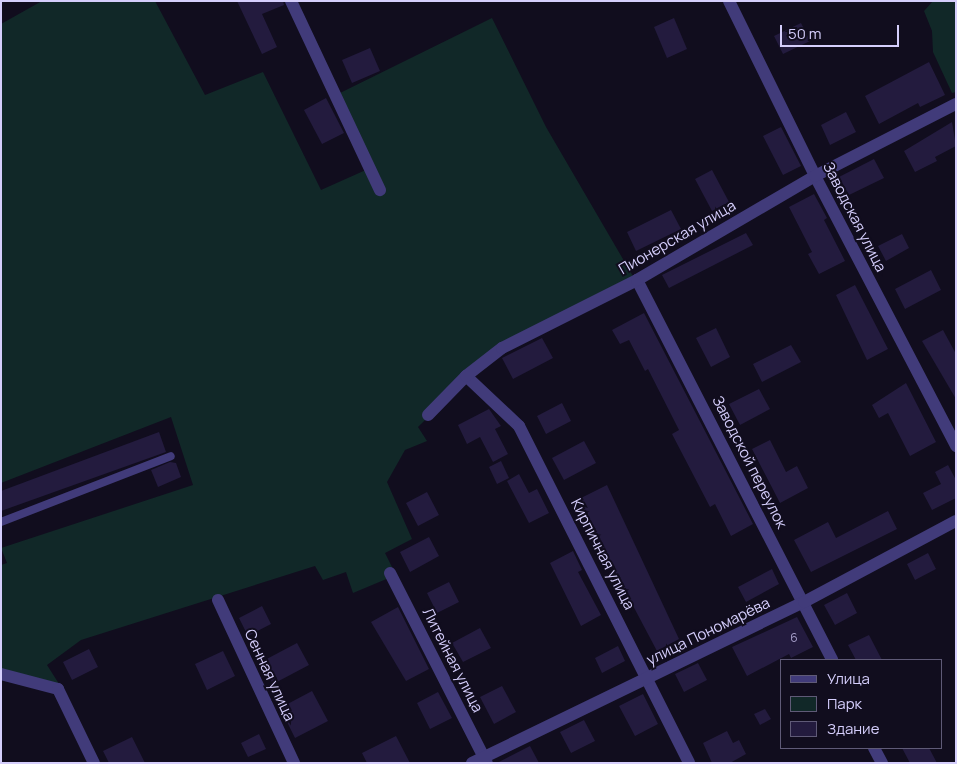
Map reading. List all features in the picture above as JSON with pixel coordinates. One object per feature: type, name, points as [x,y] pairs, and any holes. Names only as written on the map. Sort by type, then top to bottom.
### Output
[{"type":"street","points":[[291,1],[380,190]]},
{"type":"street","name":"Заводская улица","points":[[729,1],[815,176],[956,446]]},
{"type":"street","name":"Пионерская улица","points":[[428,416],[466,376],[502,348],[638,280],[815,176],[956,104]]},
{"type":"street","name":"Заводской переулок","points":[[638,280],[832,659]]},
{"type":"street","name":"Кирпичная улица","points":[[466,376],[519,426],[689,763]]},
{"type":"street","name":"улица Пономарёва","points":[[472,763],[486,760],[804,602],[956,522]]},
{"type":"street","name":"Литейная улица","points":[[390,573],[486,760]]},
{"type":"street","name":"Сенная улица","points":[[218,600],[294,763]]},
{"type":"street","points":[[1,674],[58,688],[94,763]]},
{"type":"street","points":[[875,749],[882,763]]},
{"type":"lane","points":[[1,522],[171,456]]},
{"type":"green space","points":[[42,1],[155,1],[205,95],[263,72],[321,190],[368,169],[340,93],[492,18],[546,127],[634,278],[502,344],[418,427],[427,441],[405,450],[387,482],[412,539],[385,553],[396,575],[353,593],[346,572],[323,580],[315,566],[81,640],[47,665],[61,687],[1,669],[1,565],[7,563],[1,548],[193,485],[171,417],[1,483],[1,24]]},
{"type":"green space","points":[[933,1],[956,1],[956,92],[952,93],[933,52],[932,31],[924,11]]},
{"type":"building","points":[[237,1],[283,1],[284,5],[262,14],[277,47],[262,54]]},
{"type":"building","points":[[674,18],[687,49],[667,58],[654,27]]},
{"type":"building","points":[[801,23],[810,41],[783,54],[774,36]]},
{"type":"building","points":[[370,48],[380,71],[352,83],[342,60]]},
{"type":"building","points":[[929,62],[945,95],[920,107],[918,103],[879,124],[865,96]]},
{"type":"building","points":[[326,98],[344,133],[322,144],[304,110]]},
{"type":"building","points":[[846,112],[856,132],[830,145],[821,125]]},
{"type":"building","points":[[952,122],[956,146],[935,157],[937,161],[915,172],[904,151]]},
{"type":"building","points":[[781,127],[801,166],[783,175],[763,136]]},
{"type":"building","points":[[874,159],[884,178],[849,195],[839,177]]},
{"type":"building","points":[[712,170],[729,202],[712,211],[695,179]]},
{"type":"building","points":[[814,194],[827,218],[824,220],[845,261],[819,274],[808,254],[812,252],[789,207]]},
{"type":"building","points":[[671,210],[681,229],[636,251],[627,232]]},
{"type":"building","points":[[746,233],[753,245],[669,288],[662,275]]},
{"type":"building","points":[[902,234],[909,248],[886,261],[878,246]]},
{"type":"building","points":[[931,270],[941,290],[905,309],[895,289]]},
{"type":"building","points":[[855,285],[888,349],[867,360],[836,295]]},
{"type":"building","points":[[644,313],[753,524],[731,536],[715,504],[710,507],[672,434],[679,430],[648,369],[645,371],[629,340],[620,344],[612,330]]},
{"type":"building","points":[[716,328],[730,357],[711,367],[696,338]]},
{"type":"building","points":[[943,330],[956,354],[956,399],[922,341]]},
{"type":"building","points":[[542,338],[553,358],[513,379],[502,358]]},
{"type":"building","points":[[791,345],[801,362],[762,382],[753,364]]},
{"type":"building","points":[[906,383],[936,442],[910,456],[888,413],[879,418],[872,405]]},
{"type":"building","points":[[759,389],[770,409],[740,425],[729,404]]},
{"type":"building","points":[[562,403],[571,421],[546,434],[537,416]]},
{"type":"building","points":[[489,409],[501,426],[495,429],[508,454],[493,462],[480,437],[467,444],[458,425]]},
{"type":"building","points":[[159,432],[166,452],[1,511],[1,491]]},
{"type":"building","points":[[770,440],[786,472],[797,466],[808,488],[780,503],[752,449]]},
{"type":"building","points":[[584,441],[596,463],[564,480],[552,458]]},
{"type":"building","points":[[501,461],[509,478],[497,484],[489,467]]},
{"type":"building","points":[[170,462],[176,463],[181,477],[158,487],[151,470]]},
{"type":"building","points":[[948,465],[956,480],[956,498],[932,510],[923,493],[941,484],[935,472]]},
{"type":"building","points":[[519,474],[529,493],[537,489],[549,513],[529,523],[507,481]]},
{"type":"building","points":[[607,485],[679,639],[657,651],[577,500]]},
{"type":"building","points":[[427,492],[439,515],[418,526],[406,503]]},
{"type":"building","points":[[888,511],[897,529],[811,572],[794,540],[828,522],[836,538]]},
{"type":"building","points":[[429,537],[439,556],[410,572],[400,552]]},
{"type":"building","points":[[573,551],[582,570],[578,572],[601,615],[581,626],[550,563]]},
{"type":"building","points":[[928,553],[936,569],[915,580],[907,564]]},
{"type":"building","points":[[772,569],[779,584],[746,602],[738,587]]},
{"type":"building","points":[[449,582],[459,602],[437,613],[427,593]]},
{"type":"building","points":[[847,593],[857,613],[835,625],[824,605]]},
{"type":"building","points":[[262,606],[271,624],[248,636],[239,618]]},
{"type":"building","points":[[398,607],[429,669],[406,681],[371,622]]},
{"type":"building","points":[[797,617],[813,647],[791,658],[789,654],[747,676],[732,647]]},
{"type":"building","points":[[480,628],[491,648],[463,662],[452,643]]},
{"type":"building","points":[[869,635],[881,659],[855,659],[848,645]]},
{"type":"building","points":[[297,643],[309,665],[273,684],[261,662]]},
{"type":"building","points":[[618,646],[625,661],[602,673],[595,658]]},
{"type":"building","points":[[89,649],[98,667],[72,680],[63,662]]},
{"type":"building","points":[[223,651],[235,676],[207,690],[195,664]]},
{"type":"building","points":[[698,663],[707,680],[684,692],[675,674]]},
{"type":"building","points":[[502,686],[516,712],[494,724],[480,697]]},
{"type":"building","points":[[312,691],[328,721],[295,738],[280,708]]},
{"type":"building","points":[[438,692],[452,718],[430,729],[417,703]]},
{"type":"building","points":[[643,694],[658,724],[635,736],[619,706]]},
{"type":"building","points":[[765,709],[771,719],[760,725],[754,714]]},
{"type":"building","points":[[584,720],[595,741],[571,753],[560,732]]},
{"type":"building","points":[[727,731],[733,743],[739,740],[746,754],[730,763],[712,763],[703,743]]},
{"type":"building","points":[[259,734],[266,749],[248,757],[241,743]]},
{"type":"building","points":[[396,736],[410,763],[367,763],[362,753]]},
{"type":"building","points":[[132,737],[145,763],[109,763],[103,751]]},
{"type":"building","points":[[530,746],[539,763],[497,763]]},
{"type":"building","points":[[903,749],[930,749],[937,763],[910,763]]}]
